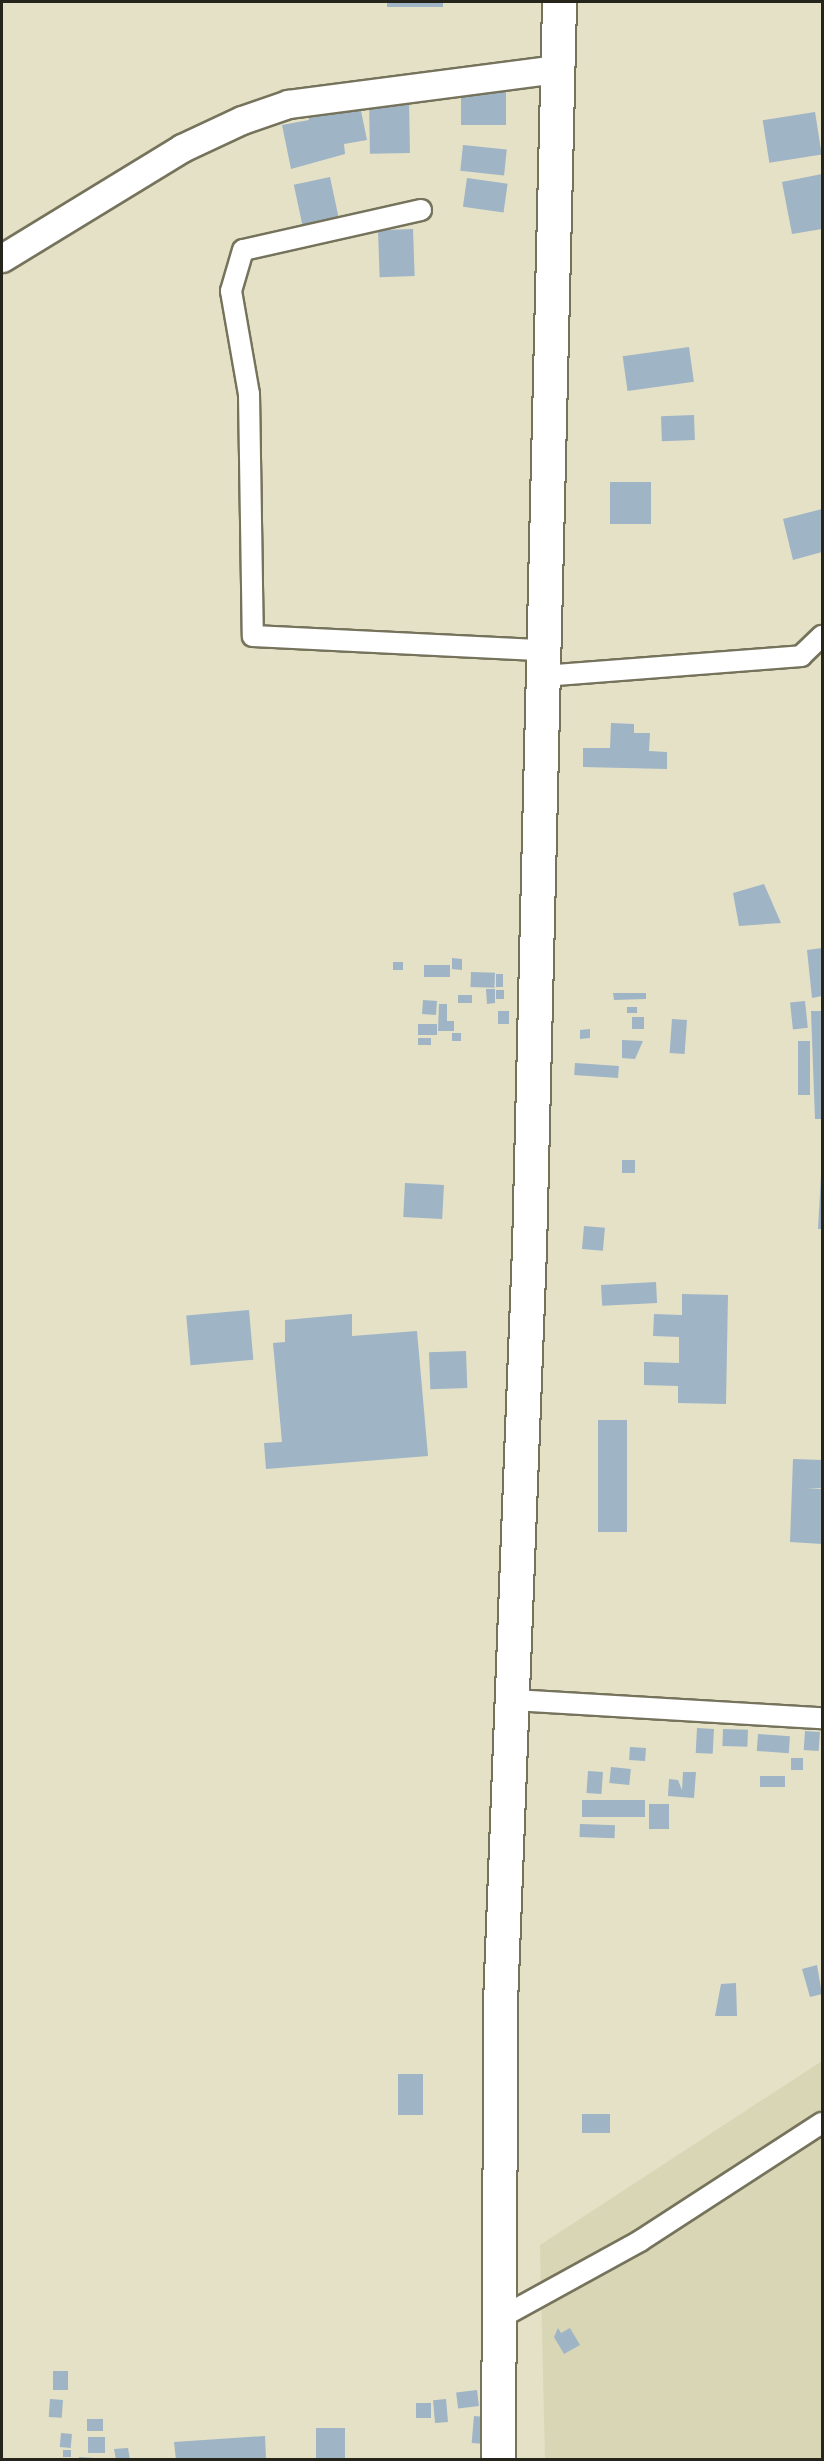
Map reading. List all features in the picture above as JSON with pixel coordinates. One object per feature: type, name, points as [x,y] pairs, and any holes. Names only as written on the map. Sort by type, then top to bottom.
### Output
[{"type":"highway","points":[[498,2460],[502,2318],[500,2003],[515,1700],[559,2]]},
{"type":"street","points":[[2,258],[35,241],[182,148],[288,104],[556,69]]},
{"type":"street","points":[[421,210],[243,250],[231,291],[249,394],[253,636],[543,663],[801,656],[822,636]]},
{"type":"street","points":[[515,1700],[822,1718]]},
{"type":"street","points":[[502,2318],[640,2241],[822,2123]]},
{"type":"shaded area","points":[[822,2061],[822,2459],[545,2459],[540,2245]]},
{"type":"building","points":[[387,2],[443,2],[443,7],[387,7]]},
{"type":"building","points":[[461,85],[506,85],[506,125],[461,125]]},
{"type":"building","points":[[358,96],[367,140],[344,144],[345,154],[291,169],[282,125],[309,120],[308,115],[334,110]]},
{"type":"building","points":[[409,99],[410,153],[370,154],[369,100]]},
{"type":"building","points":[[815,112],[822,154],[769,163],[763,120]]},
{"type":"building","points":[[463,145],[507,150],[504,175],[460,171]]},
{"type":"building","points":[[822,174],[822,229],[792,234],[782,182]]},
{"type":"building","points":[[330,177],[339,219],[303,227],[294,185]]},
{"type":"building","points":[[467,178],[508,184],[504,212],[463,207]]},
{"type":"building","points":[[413,229],[415,276],[380,277],[378,230]]},
{"type":"building","points":[[689,347],[694,382],[628,391],[623,356]]},
{"type":"building","points":[[694,415],[695,440],[662,441],[661,416]]},
{"type":"building","points":[[610,482],[651,482],[651,524],[610,524]]},
{"type":"building","points":[[822,509],[822,552],[793,560],[783,519]]},
{"type":"building","points":[[611,723],[634,724],[634,733],[650,733],[649,751],[667,752],[667,769],[583,767],[583,748],[610,748]]},
{"type":"building","points":[[764,884],[781,923],[739,926],[733,893]]},
{"type":"building","points":[[822,948],[822,996],[812,998],[807,950]]},
{"type":"building","points":[[452,958],[462,959],[462,970],[452,969]]},
{"type":"building","points":[[393,962],[403,962],[403,970],[393,970]]},
{"type":"building","points":[[424,965],[450,965],[450,977],[424,977]]},
{"type":"building","points":[[471,972],[495,973],[494,988],[470,987]]},
{"type":"building","points":[[496,974],[503,974],[503,987],[496,987]]},
{"type":"building","points":[[486,989],[495,989],[495,1003],[487,1004]]},
{"type":"building","points":[[496,990],[504,990],[504,999],[496,999]]},
{"type":"building","points":[[613,993],[646,993],[646,999],[614,1000]]},
{"type":"building","points":[[458,995],[472,995],[472,1003],[458,1003]]},
{"type":"building","points":[[423,1000],[437,1001],[436,1015],[422,1014]]},
{"type":"building","points":[[805,1001],[808,1028],[793,1029],[790,1003]]},
{"type":"building","points":[[439,1004],[447,1004],[447,1021],[454,1021],[454,1031],[438,1031]]},
{"type":"building","points":[[627,1007],[637,1007],[637,1013],[627,1013]]},
{"type":"building","points":[[498,1011],[509,1011],[509,1024],[498,1024]]},
{"type":"building","points":[[811,1011],[822,1011],[822,1119],[815,1119]]},
{"type":"building","points":[[632,1017],[644,1017],[644,1029],[632,1029]]},
{"type":"building","points":[[672,1019],[687,1020],[685,1054],[670,1053]]},
{"type":"building","points":[[418,1024],[437,1024],[437,1035],[418,1035]]},
{"type":"building","points":[[590,1029],[590,1038],[580,1039],[580,1030]]},
{"type":"building","points":[[452,1033],[461,1033],[461,1041],[452,1041]]},
{"type":"building","points":[[418,1038],[431,1038],[431,1045],[418,1045]]},
{"type":"building","points":[[622,1040],[643,1041],[635,1059],[622,1058]]},
{"type":"building","points":[[798,1041],[810,1041],[810,1095],[798,1095]]},
{"type":"building","points":[[575,1063],[619,1066],[618,1078],[574,1075]]},
{"type":"building","points":[[622,1160],[635,1160],[635,1173],[622,1173]]},
{"type":"building","points":[[821,1176],[822,1229],[818,1229]]},
{"type":"building","points":[[405,1183],[444,1185],[442,1219],[403,1217]]},
{"type":"building","points":[[584,1226],[605,1228],[603,1251],[582,1249]]},
{"type":"building","points":[[656,1282],[657,1303],[602,1306],[601,1285]]},
{"type":"building","points":[[682,1294],[728,1295],[726,1404],[678,1403],[678,1386],[644,1385],[644,1362],[679,1363],[679,1337],[653,1336],[654,1314],[682,1315]]},
{"type":"building","points":[[249,1310],[253,1360],[191,1365],[186,1315]]},
{"type":"building","points":[[352,1314],[352,1336],[417,1331],[428,1456],[266,1469],[264,1443],[282,1442],[273,1343],[285,1342],[285,1320]]},
{"type":"building","points":[[466,1351],[467,1388],[430,1389],[429,1352]]},
{"type":"building","points":[[598,1420],[627,1420],[627,1532],[598,1532]]},
{"type":"building","points":[[793,1459],[822,1460],[822,1488],[807,1488],[822,1489],[822,1544],[790,1542]]},
{"type":"building","points":[[697,1728],[714,1729],[713,1754],[696,1753]]},
{"type":"building","points":[[723,1729],[748,1730],[747,1747],[722,1746]]},
{"type":"building","points":[[805,1731],[820,1732],[819,1751],[804,1750]]},
{"type":"building","points":[[758,1734],[790,1736],[789,1753],[757,1751]]},
{"type":"building","points":[[630,1747],[646,1748],[645,1761],[629,1760]]},
{"type":"building","points":[[791,1758],[803,1758],[803,1770],[791,1770]]},
{"type":"building","points":[[611,1767],[631,1769],[629,1785],[609,1783]]},
{"type":"building","points":[[588,1771],[603,1772],[601,1794],[586,1793]]},
{"type":"building","points":[[683,1772],[696,1772],[694,1798],[668,1796],[669,1779],[678,1780],[682,1790]]},
{"type":"building","points":[[760,1776],[785,1776],[785,1787],[760,1787]]},
{"type":"building","points":[[582,1800],[645,1800],[645,1817],[582,1817]]},
{"type":"building","points":[[649,1804],[669,1804],[669,1829],[649,1829]]},
{"type":"building","points":[[580,1824],[615,1825],[615,1838],[580,1837]]},
{"type":"building","points":[[817,1965],[822,1994],[810,1997],[802,1969]]},
{"type":"building","points":[[736,1983],[737,2016],[715,2016],[721,1984]]},
{"type":"building","points":[[398,2074],[423,2074],[423,2115],[398,2115]]},
{"type":"building","points":[[582,2114],[610,2114],[610,2133],[582,2133]]},
{"type":"building","points":[[558,2328],[561,2333],[570,2328],[580,2345],[564,2354],[554,2337]]},
{"type":"building","points":[[53,2371],[68,2371],[68,2390],[53,2390]]},
{"type":"building","points":[[477,2390],[479,2406],[458,2408],[456,2393]]},
{"type":"building","points":[[50,2399],[63,2400],[62,2418],[49,2417]]},
{"type":"building","points":[[446,2399],[448,2422],[435,2423],[433,2400]]},
{"type":"building","points":[[416,2403],[431,2403],[431,2418],[416,2418]]},
{"type":"building","points":[[474,2416],[485,2417],[483,2444],[472,2443]]},
{"type":"building","points":[[87,2419],[103,2419],[103,2431],[87,2431]]},
{"type":"building","points":[[316,2428],[345,2428],[345,2460],[316,2460]]},
{"type":"building","points":[[61,2433],[72,2434],[71,2448],[60,2447]]},
{"type":"building","points":[[265,2436],[266,2459],[176,2460],[174,2442]]},
{"type":"building","points":[[88,2437],[105,2437],[105,2453],[88,2453]]},
{"type":"building","points":[[128,2448],[130,2460],[116,2460],[114,2449]]},
{"type":"building","points":[[63,2450],[71,2450],[71,2457],[63,2457]]},
{"type":"building","points":[[79,2457],[95,2458],[95,2460],[79,2460]]}]
